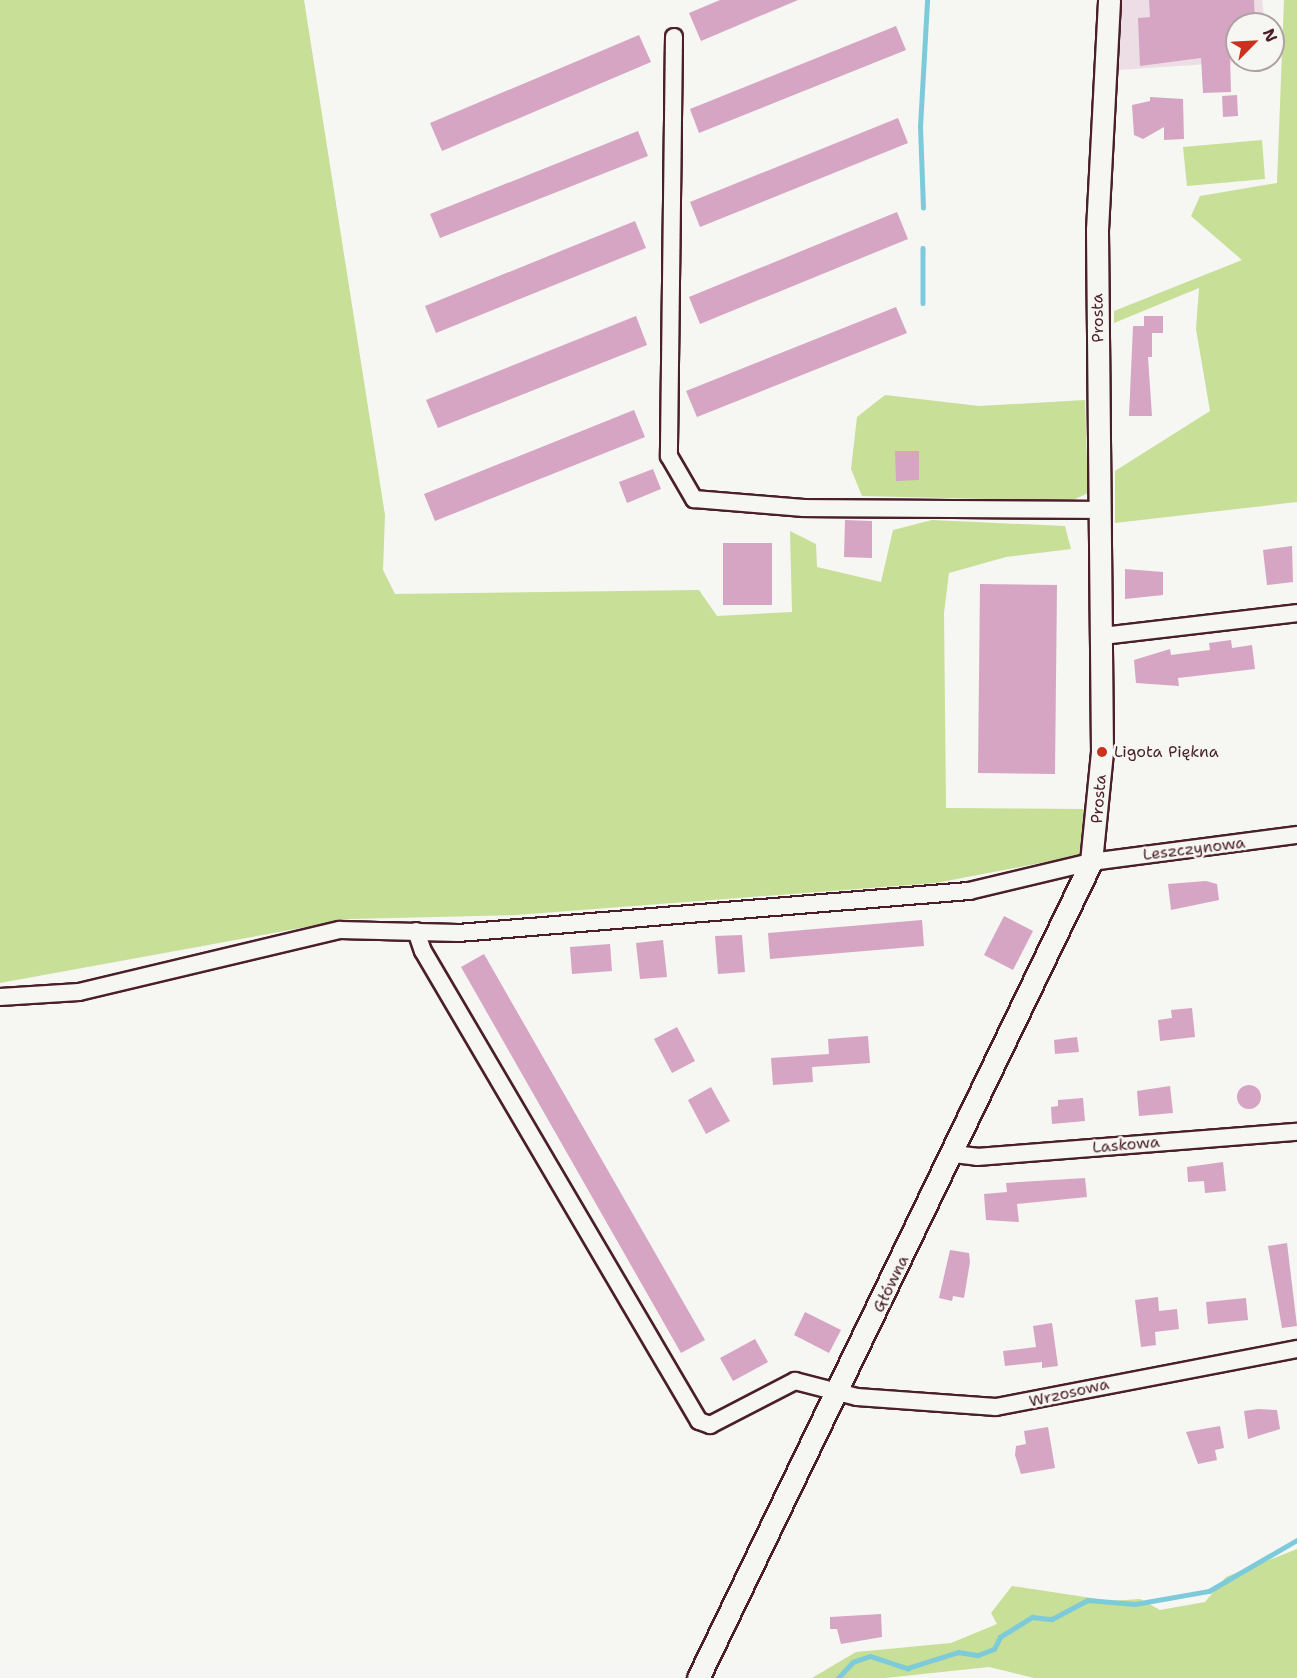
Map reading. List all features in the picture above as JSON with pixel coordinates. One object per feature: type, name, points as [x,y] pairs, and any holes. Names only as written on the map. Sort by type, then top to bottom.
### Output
[{"type":"street","name":"Prosta","points":[[1082,888],[1091,862],[1100,806],[1102,636],[1097,230],[1109,0]]},
{"type":"street","points":[[674,37],[669,456],[694,499],[804,507],[1100,510]]},
{"type":"street","points":[[1102,636],[1297,613]]},
{"type":"street","name":"Leszczynowa","points":[[0,996],[79,992],[315,933],[469,932],[969,891],[1091,862],[1297,835]]},
{"type":"street","name":"Główna","points":[[698,1678],[1082,888]]},
{"type":"street","name":"Wrzosowa","points":[[416,931],[423,951],[692,1416],[710,1425],[795,1381],[838,1394],[996,1407],[1297,1349]]},
{"type":"street","name":"Laskowa","points":[[954,1154],[977,1157],[1297,1132]]},
{"type":"shaded area","points":[[1119,0],[1262,0],[1264,12],[1225,12],[1225,63],[1118,70]]},
{"type":"green space","points":[[0,0],[304,0],[385,515],[383,570],[395,594],[699,590],[717,616],[792,612],[790,531],[816,544],[817,567],[881,582],[893,530],[932,520],[1065,526],[1071,549],[1006,557],[949,573],[944,613],[946,808],[1087,809],[1082,855],[936,883],[516,915],[350,919],[0,983]]},
{"type":"green space","points":[[1284,0],[1297,0],[1297,502],[1115,523],[1115,471],[1210,411],[1196,329],[1199,288],[1114,323],[1114,311],[1242,260],[1191,216],[1200,196],[1277,183],[1281,72],[1285,72]]},
{"type":"green space","points":[[1262,140],[1265,179],[1187,186],[1183,147]]},
{"type":"green space","points":[[885,395],[979,406],[1085,400],[1088,493],[1071,501],[862,496],[851,469],[857,417]]},
{"type":"green space","points":[[1297,1549],[1297,1678],[1034,1678],[989,1667],[885,1678],[812,1678],[856,1652],[951,1643],[997,1624],[991,1613],[1012,1586],[1111,1601],[1140,1599],[1160,1610],[1205,1602],[1226,1577]]},
{"type":"building","points":[[720,0],[798,0],[701,41],[689,13]]},
{"type":"building","points":[[1149,0],[1254,0],[1254,12],[1225,12],[1225,72],[1230,72],[1231,92],[1203,93],[1201,58],[1140,66],[1138,18],[1150,17]]},
{"type":"building","points":[[896,26],[906,50],[699,133],[690,109]]},
{"type":"building","points":[[639,35],[651,62],[442,151],[430,123]]},
{"type":"building","points":[[1237,95],[1238,116],[1223,117],[1222,96]]},
{"type":"building","points":[[1150,97],[1183,99],[1184,139],[1164,140],[1164,127],[1143,139],[1134,135],[1132,105],[1150,101]]},
{"type":"building","points":[[898,118],[908,143],[700,227],[690,202]]},
{"type":"building","points":[[638,131],[648,156],[440,238],[430,214]]},
{"type":"building","points":[[897,212],[908,239],[700,324],[689,297]]},
{"type":"building","points":[[635,221],[646,248],[436,333],[425,306]]},
{"type":"building","points":[[896,307],[907,333],[697,417],[686,391]]},
{"type":"building","points":[[636,316],[647,345],[438,428],[426,400]]},
{"type":"building","points":[[1144,316],[1163,316],[1163,333],[1152,333],[1152,357],[1148,357],[1152,416],[1129,416],[1133,326],[1144,326]]},
{"type":"building","points":[[634,410],[645,437],[435,521],[424,494]]},
{"type":"building","points":[[895,451],[919,451],[919,480],[896,481]]},
{"type":"building","points":[[653,469],[661,489],[627,503],[619,482]]},
{"type":"building","points":[[845,520],[872,521],[872,558],[844,557]]},
{"type":"building","points":[[723,543],[772,543],[772,605],[723,605]]},
{"type":"building","points":[[1292,546],[1293,582],[1267,585],[1263,550]]},
{"type":"building","points":[[1125,569],[1163,572],[1163,595],[1125,599]]},
{"type":"building","points":[[980,584],[1057,585],[1055,774],[978,773]]},
{"type":"building","points":[[1231,640],[1232,648],[1252,645],[1255,669],[1178,678],[1179,686],[1136,683],[1134,660],[1170,649],[1171,655],[1210,650],[1209,643]]},
{"type":"building","points":[[1206,881],[1217,884],[1219,900],[1171,910],[1168,884]]},
{"type":"building","points":[[1004,916],[1033,931],[1013,970],[984,955]]},
{"type":"building","points":[[922,920],[924,946],[770,959],[768,933]]},
{"type":"building","points":[[742,935],[745,972],[718,974],[715,936]]},
{"type":"building","points":[[663,940],[667,977],[640,979],[636,943]]},
{"type":"building","points":[[610,944],[612,971],[572,974],[570,947]]},
{"type":"building","points":[[484,954],[705,1340],[681,1353],[461,967]]},
{"type":"building","points":[[1192,1008],[1195,1037],[1160,1041],[1158,1020],[1172,1018],[1171,1010]]},
{"type":"building","points":[[677,1027],[695,1061],[672,1073],[654,1039]]},
{"type":"building","points":[[868,1036],[870,1063],[812,1067],[813,1082],[773,1085],[771,1058],[829,1054],[828,1039]]},
{"type":"building","points":[[1077,1037],[1079,1052],[1055,1054],[1054,1040]]},
{"type":"building","points":[[1249,1085],[1258,1088],[1261,1097],[1258,1106],[1249,1109],[1240,1106],[1237,1097],[1240,1088]]},
{"type":"building","points":[[1170,1086],[1173,1113],[1139,1116],[1137,1091]]},
{"type":"building","points":[[711,1087],[730,1121],[706,1134],[688,1100]]},
{"type":"building","points":[[1083,1098],[1085,1121],[1052,1124],[1051,1107],[1058,1106],[1058,1100]]},
{"type":"building","points":[[1223,1162],[1226,1191],[1205,1193],[1204,1181],[1188,1182],[1187,1167]]},
{"type":"building","points":[[1085,1178],[1087,1197],[1017,1204],[1019,1222],[986,1220],[984,1194],[1007,1192],[1006,1183]]},
{"type":"building","points":[[1287,1243],[1297,1326],[1282,1328],[1268,1246]]},
{"type":"building","points":[[950,1250],[969,1253],[970,1262],[964,1298],[953,1296],[952,1301],[939,1298]]},
{"type":"building","points":[[1158,1297],[1159,1311],[1177,1309],[1179,1329],[1155,1332],[1156,1345],[1141,1347],[1135,1300]]},
{"type":"building","points":[[1246,1298],[1248,1320],[1208,1324],[1206,1302]]},
{"type":"building","points":[[805,1312],[841,1330],[829,1353],[794,1335]]},
{"type":"building","points":[[1052,1323],[1058,1366],[1042,1368],[1042,1362],[1005,1366],[1003,1351],[1036,1347],[1033,1326]]},
{"type":"building","points":[[755,1339],[768,1362],[733,1381],[720,1358]]},
{"type":"building","points":[[1277,1410],[1280,1429],[1248,1439],[1244,1411]]},
{"type":"building","points":[[1220,1426],[1224,1448],[1215,1450],[1217,1460],[1198,1464],[1186,1432]]},
{"type":"building","points":[[1048,1427],[1055,1468],[1021,1474],[1015,1455],[1016,1446],[1026,1444],[1024,1431]]},
{"type":"building","points":[[881,1614],[882,1637],[841,1644],[837,1629],[830,1629],[830,1617]]},
{"type":"waterway","points":[[923,208],[920,127],[927,0]]},
{"type":"waterway","points":[[923,248],[923,303]]},
{"type":"waterway","points":[[838,1678],[853,1662],[870,1656],[908,1668],[958,1652],[978,1655],[994,1649],[1000,1637],[1032,1617],[1052,1619],[1087,1600],[1135,1604],[1209,1591],[1297,1540]]},
{"type":"place","name":"Ligota Piękna","points":[[1102,752]]}]
